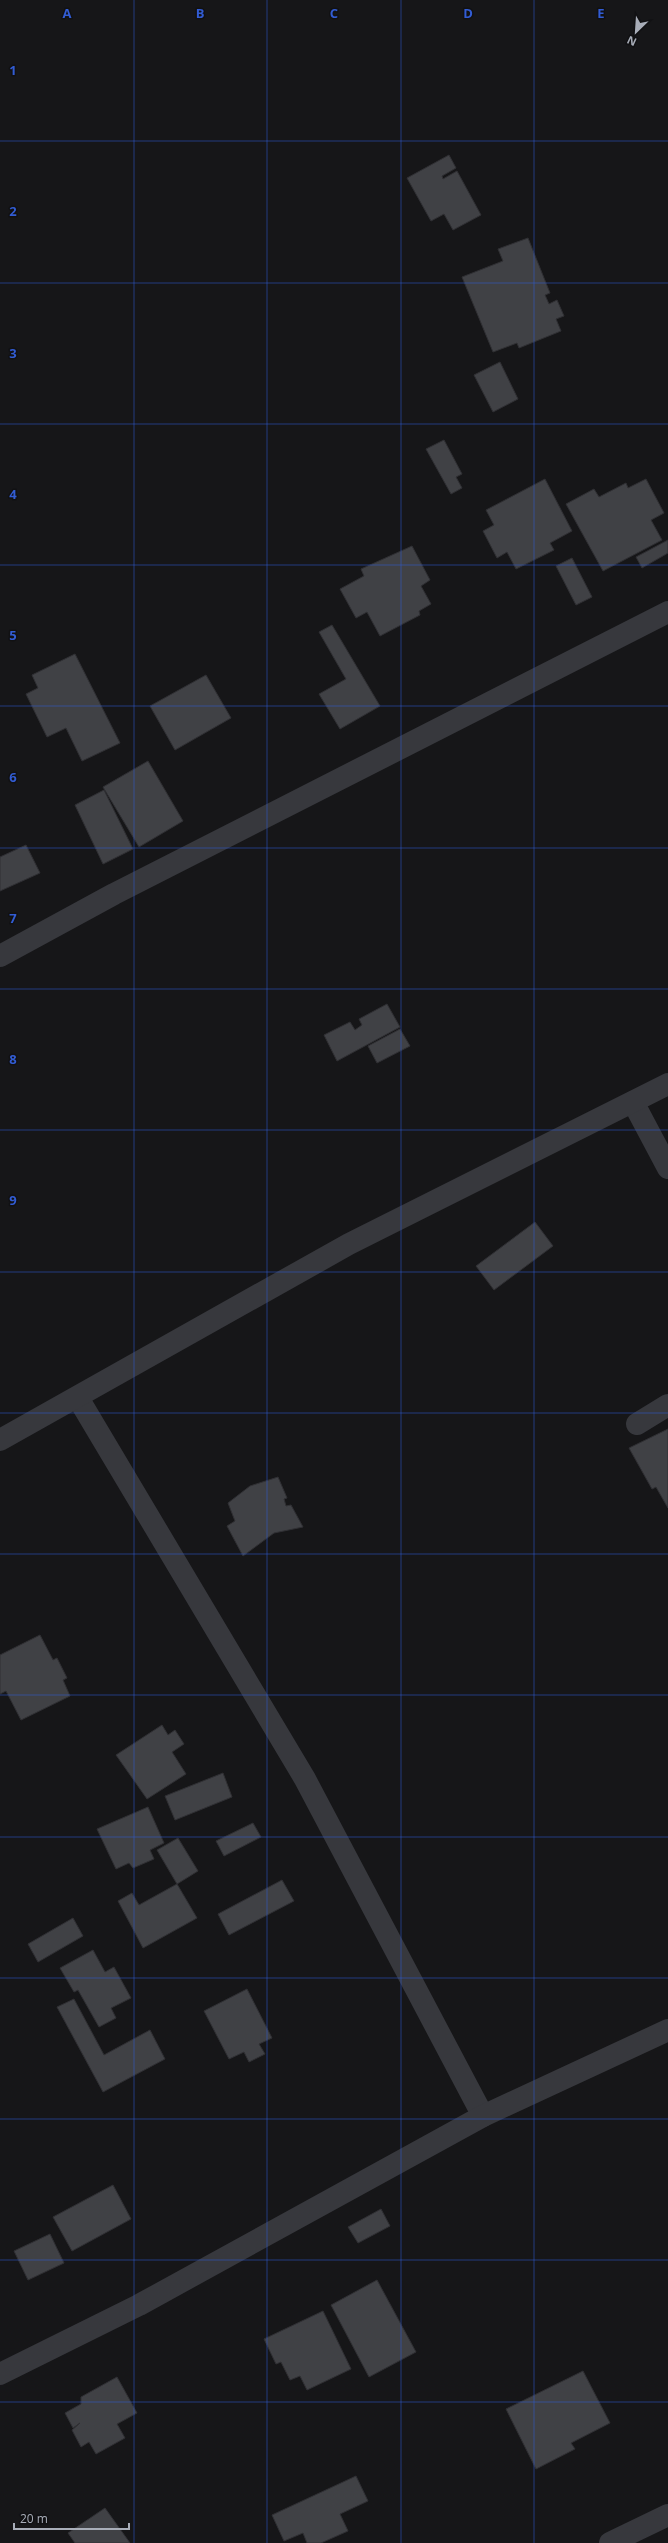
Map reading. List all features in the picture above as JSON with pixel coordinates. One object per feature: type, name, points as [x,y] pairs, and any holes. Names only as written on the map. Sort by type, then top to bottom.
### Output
[{"type":"street","points":[[0,956],[114,894],[668,612]]},
{"type":"street","points":[[0,1440],[78,1398],[349,1244],[668,1084]]},
{"type":"street","points":[[633,1102],[668,1168]]},
{"type":"street","points":[[78,1398],[305,1779],[483,2116]]},
{"type":"street","points":[[637,1424],[668,1405]]},
{"type":"street","points":[[0,2374],[139,2305],[483,2116],[668,2030]]},
{"type":"street","points":[[610,2543],[668,2514]]},
{"type":"building","points":[[449,155],[456,168],[442,176],[443,179],[457,171],[481,215],[453,230],[444,214],[431,221],[407,178]]},
{"type":"building","points":[[528,238],[550,293],[545,295],[549,304],[557,300],[564,316],[556,319],[561,331],[519,348],[517,343],[493,352],[462,277],[503,261],[498,249]]},
{"type":"building","points":[[500,362],[518,399],[493,412],[474,375]]},
{"type":"building","points":[[444,440],[462,474],[456,477],[462,488],[451,494],[426,449]]},
{"type":"building","points":[[545,479],[572,531],[550,543],[554,550],[516,569],[507,552],[497,558],[483,531],[494,525],[486,510]]},
{"type":"building","points":[[646,479],[664,513],[651,520],[662,540],[603,571],[566,504],[594,489],[599,497],[626,483],[628,488]]},
{"type":"building","points":[[668,540],[668,553],[642,568],[636,557]]},
{"type":"building","points":[[412,546],[430,580],[421,586],[431,604],[419,611],[420,615],[380,636],[367,612],[356,618],[340,589],[364,576],[361,569]]},
{"type":"building","points":[[572,558],[592,597],[576,605],[556,566]]},
{"type":"building","points":[[332,625],[380,706],[340,729],[319,694],[346,679],[319,632]]},
{"type":"building","points":[[75,654],[120,743],[82,761],[66,728],[47,737],[26,694],[38,688],[32,675]]},
{"type":"building","points":[[206,675],[231,718],[175,750],[150,706]]},
{"type":"building","points":[[148,761],[183,821],[139,847],[103,787]]},
{"type":"building","points":[[104,790],[133,849],[103,864],[75,805]]},
{"type":"building","points":[[26,845],[40,873],[0,891],[0,857]]},
{"type":"building","points":[[387,1004],[400,1027],[337,1061],[324,1035],[350,1022],[355,1030],[362,1025],[359,1019]]},
{"type":"building","points":[[400,1029],[410,1046],[377,1063],[368,1046]]},
{"type":"building","points":[[535,1222],[553,1246],[494,1290],[476,1266]]},
{"type":"building","points":[[668,1429],[668,1508],[656,1487],[652,1489],[629,1448]]},
{"type":"building","points":[[278,1477],[287,1498],[284,1499],[286,1506],[291,1505],[303,1527],[274,1533],[243,1556],[227,1526],[235,1521],[228,1503],[250,1486]]},
{"type":"building","points":[[40,1635],[53,1660],[57,1658],[67,1678],[63,1680],[70,1696],[21,1720],[6,1691],[0,1694],[0,1655]]},
{"type":"building","points":[[162,1725],[168,1735],[175,1730],[184,1744],[172,1752],[186,1774],[147,1799],[116,1755]]},
{"type":"building","points":[[223,1773],[232,1797],[175,1820],[165,1796]]},
{"type":"building","points":[[148,1807],[164,1843],[150,1850],[154,1859],[133,1868],[129,1863],[116,1869],[97,1829]]},
{"type":"building","points":[[253,1823],[261,1837],[224,1856],[216,1841]]},
{"type":"building","points":[[178,1838],[198,1871],[177,1884],[157,1850]]},
{"type":"building","points":[[282,1880],[294,1901],[229,1935],[218,1914]]},
{"type":"building","points":[[177,1884],[197,1918],[143,1948],[118,1901],[132,1893],[139,1905]]},
{"type":"building","points":[[73,1918],[83,1936],[38,1962],[28,1944]]},
{"type":"building","points":[[93,1950],[105,1972],[114,1967],[131,1998],[111,2008],[116,2018],[99,2027],[78,1990],[74,1992],[60,1968]]},
{"type":"building","points":[[247,1989],[272,2038],[259,2044],[265,2054],[249,2062],[244,2052],[229,2059],[204,2011]]},
{"type":"building","points":[[74,1999],[104,2055],[150,2030],[165,2059],[103,2092],[57,2007]]},
{"type":"building","points":[[113,2185],[131,2219],[72,2251],[53,2217]]},
{"type":"building","points":[[381,2209],[390,2226],[358,2243],[348,2227]]},
{"type":"building","points":[[50,2234],[64,2263],[28,2280],[14,2251]]},
{"type":"building","points":[[377,2280],[416,2352],[369,2377],[331,2305]]},
{"type":"building","points":[[323,2311],[351,2369],[307,2390],[300,2376],[290,2380],[281,2362],[276,2364],[264,2339]]},
{"type":"building","points":[[583,2371],[610,2423],[571,2443],[575,2449],[536,2469],[506,2409]]},
{"type":"building","points":[[117,2377],[137,2413],[117,2424],[125,2438],[96,2454],[89,2442],[81,2447],[72,2430],[80,2423],[73,2428],[65,2413],[81,2404],[81,2397]]},
{"type":"building","points":[[356,2476],[368,2501],[340,2514],[348,2531],[321,2543],[307,2543],[303,2533],[284,2541],[272,2515]]},
{"type":"building","points":[[105,2508],[130,2543],[75,2543],[68,2533]]}]
